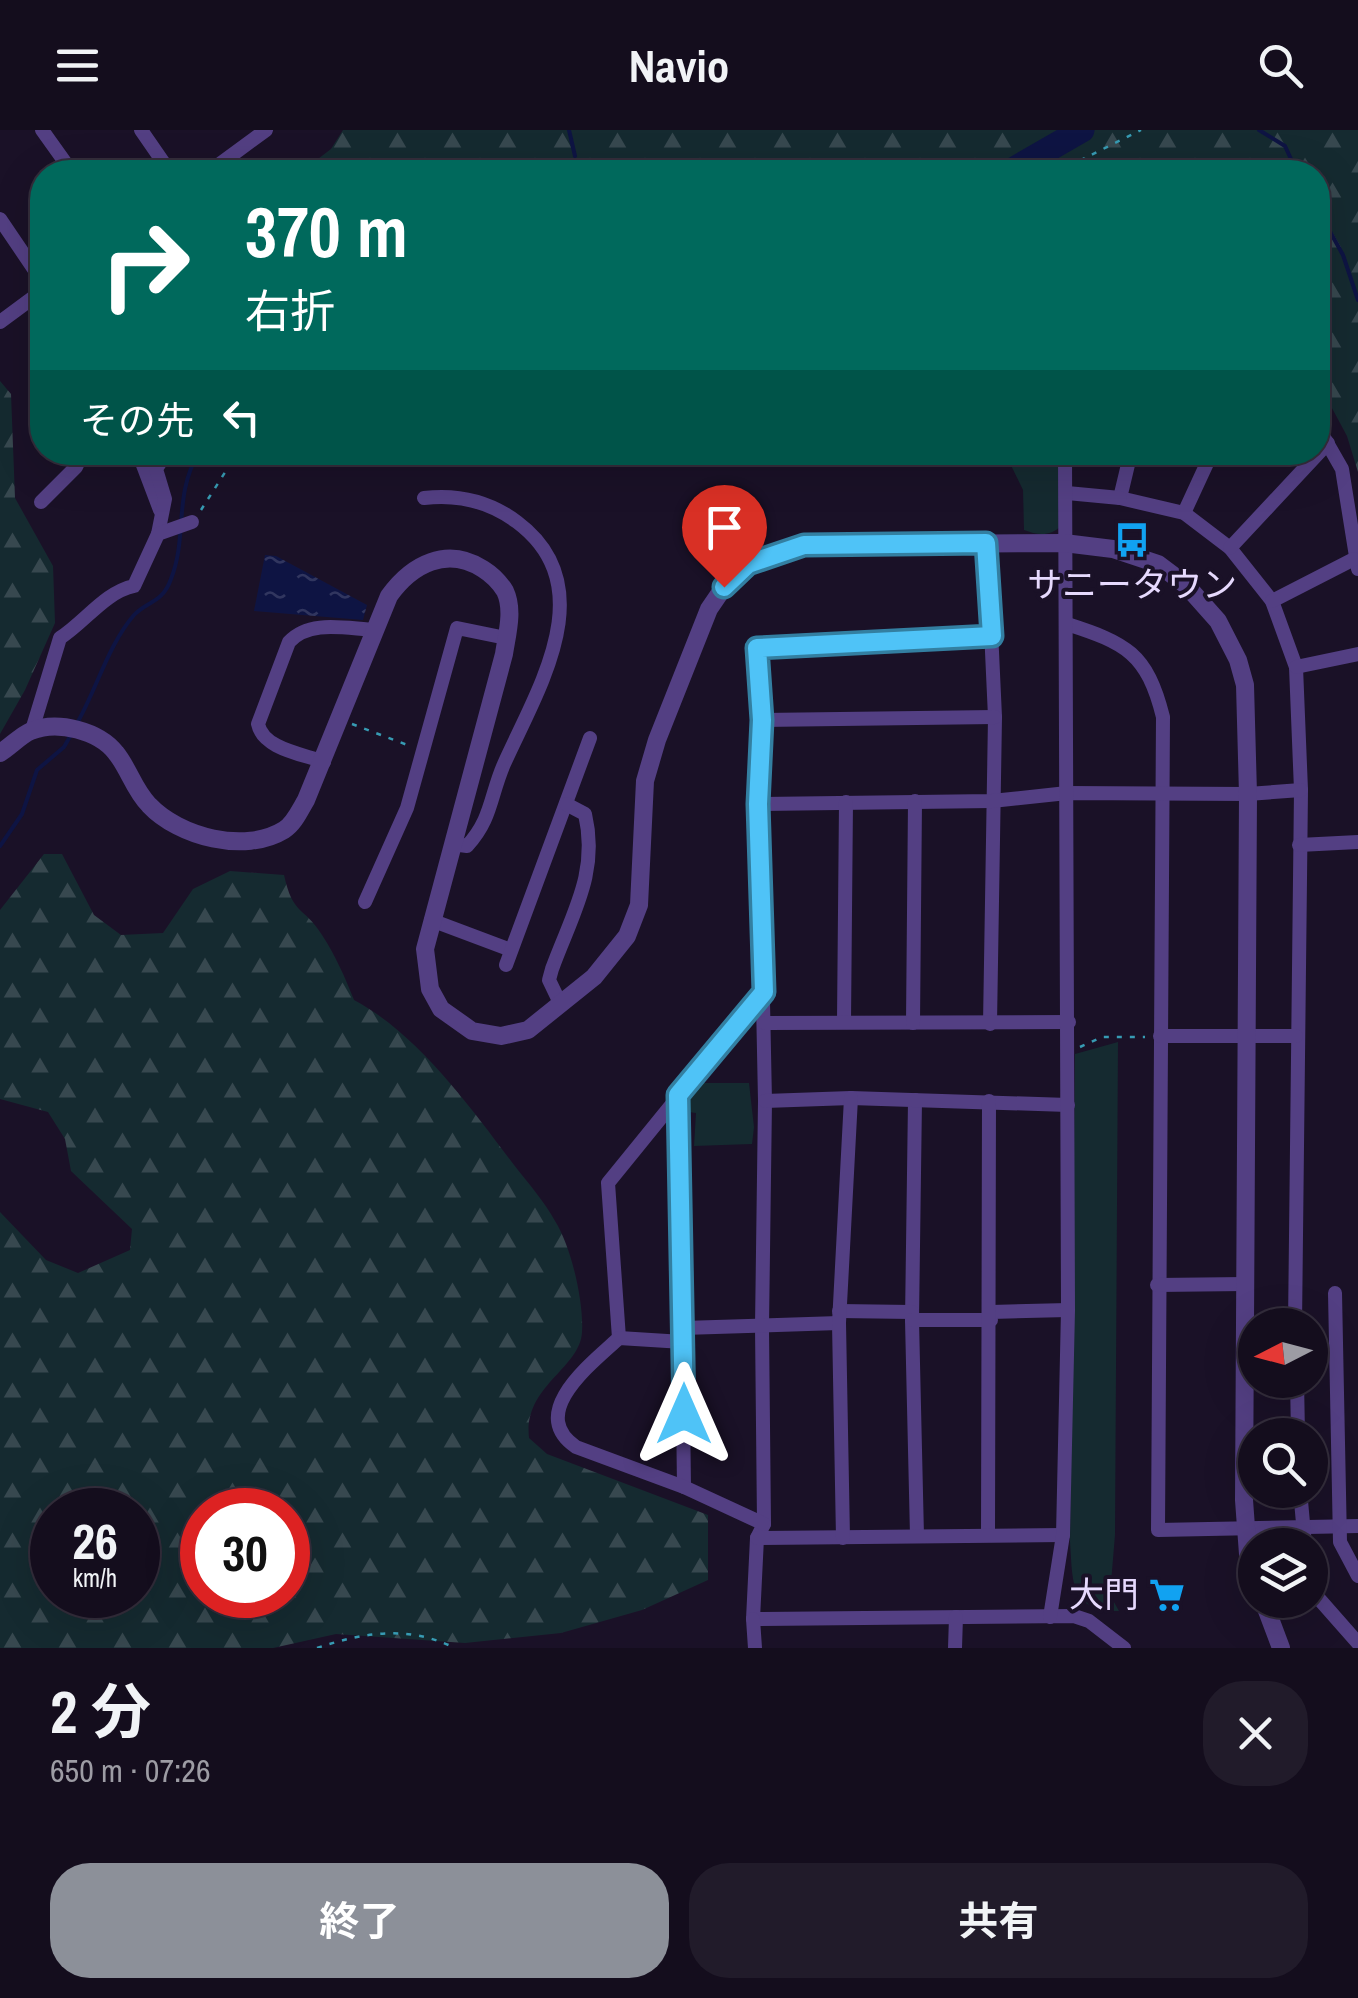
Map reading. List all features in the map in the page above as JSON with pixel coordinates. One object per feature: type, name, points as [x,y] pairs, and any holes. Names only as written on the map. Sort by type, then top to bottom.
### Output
[{"type":"street","points":[[42,130],[63,160]]},
{"type":"street","points":[[141,130],[162,160]]},
{"type":"street","points":[[224,160],[262,131]]},
{"type":"street","points":[[0,219],[30,263]]},
{"type":"street","points":[[0,322],[30,300]]},
{"type":"street","points":[[1272,600],[1356,564],[1342,469],[1330,447]]},
{"type":"street","points":[[41,502],[77,465]]},
{"type":"street","points":[[32,730],[60,638],[117,589],[134,586],[165,532],[143,465]]},
{"type":"street","points":[[159,465],[156,469],[165,498],[162,515]]},
{"type":"street","points":[[1050,1616],[1062,1534],[1068,1310],[1066,465]]},
{"type":"street","points":[[1120,498],[1128,465]]},
{"type":"street","points":[[1184,512],[1207,465]]},
{"type":"street","points":[[1230,548],[1307,465]]},
{"type":"street","points":[[1066,493],[1120,498],[1184,512],[1230,548],[1272,600],[1296,667],[1300,790],[1295,1308]]},
{"type":"street","points":[[424,498],[462,497],[503,511],[525,527],[546,553],[560,598],[559,628],[552,657],[502,767],[483,828],[467,846],[452,844]]},
{"type":"street","points":[[165,532],[191,523]]},
{"type":"street","points":[[986,543],[995,717],[990,1024]]},
{"type":"street","points":[[0,753],[32,730],[73,729],[96,736],[116,752],[150,808],[179,828],[258,842],[288,828],[324,762],[389,596],[402,578],[421,564],[446,557],[468,560],[490,573],[504,590],[510,609],[481,744],[425,949],[430,989],[441,1009],[472,1031],[501,1036],[528,1030],[561,1006],[594,977],[627,936],[639,905],[645,781],[657,740],[709,609],[724,587],[748,564],[804,545],[986,543],[1064,543],[1114,549],[1158,564],[1186,585],[1218,621],[1238,660],[1244,685],[1248,794],[1246,1528]]},
{"type":"street","points":[[1067,624],[1112,638],[1140,660],[1157,692],[1163,717],[1158,1530],[1238,1530]]},
{"type":"street","points":[[324,762],[268,742],[260,735],[258,724],[289,642],[299,632],[316,627],[376,630]]},
{"type":"street","points":[[365,902],[407,808],[457,628],[506,638]]},
{"type":"street","points":[[755,1648],[753,1619],[761,1531],[766,1101],[758,804],[762,720],[757,648],[992,636]]},
{"type":"street","points":[[1296,667],[1357,656]]},
{"type":"street","points":[[762,720],[995,717]]},
{"type":"street","points":[[431,920],[509,958],[590,738]]},
{"type":"street","points":[[758,804],[992,801],[1066,794],[1248,794],[1300,790]]},
{"type":"street","points":[[913,1023],[915,801]]},
{"type":"street","points":[[844,1022],[846,802]]},
{"type":"street","points":[[561,1006],[550,980],[552,968],[591,866],[591,839],[585,814],[566,804]]},
{"type":"street","points":[[1298,845],[1358,842]]},
{"type":"street","points":[[619,1338],[608,1183],[764,992]]},
{"type":"street","points":[[764,1023],[1069,1022]]},
{"type":"street","points":[[1160,1036],[1296,1036]]},
{"type":"street","points":[[678,1095],[684,1487]]},
{"type":"street","points":[[766,1101],[851,1098],[1068,1104]]},
{"type":"street","points":[[843,1538],[839,1317],[851,1098]]},
{"type":"street","points":[[915,1100],[912,1316],[916,1536]]},
{"type":"street","points":[[988,1534],[989,1100]]},
{"type":"street","points":[[1157,1285],[1245,1284]]},
{"type":"street","points":[[1336,1294],[1340,1542],[1358,1576]]},
{"type":"street","points":[[1062,1534],[843,1538],[761,1531],[684,1487],[576,1448],[560,1430],[558,1411],[572,1382],[619,1338],[683,1335],[839,1317],[991,1316],[1068,1310]]},
{"type":"street","points":[[1301,1508],[1301,1528]]},
{"type":"street","points":[[1268,1528],[1358,1526]]},
{"type":"street","points":[[1328,1609],[1358,1642]]},
{"type":"street","points":[[753,1619],[1074,1616],[1089,1622],[1124,1648]]},
{"type":"street","points":[[955,1648],[956,1618]]},
{"type":"street","points":[[1270,1618],[1281,1648]]},
{"type":"path","points":[[1081,160],[1141,130]]},
{"type":"path","points":[[191,523],[229,465]]},
{"type":"path","points":[[341,720],[421,750]]},
{"type":"path","points":[[1068,1049],[1102,1037],[1160,1036]]},
{"type":"path","points":[[317,1648],[354,1636],[398,1631],[435,1638],[455,1648]]},
{"type":"green space","points":[[343,130],[1358,130],[1358,472],[1347,436],[1330,404],[1330,160],[317,160],[331,149]]},
{"type":"green space","points":[[0,381],[11,394],[15,498],[53,566],[55,623],[0,734]]},
{"type":"green space","points":[[1011,465],[1059,465],[1061,526],[1057,530],[1043,534],[1024,530],[1023,490]]},
{"type":"green space","points":[[44,854],[62,854],[94,915],[121,935],[163,933],[193,889],[230,871],[284,875],[291,897],[327,943],[354,1000],[400,1032],[442,1074],[536,1192],[561,1232],[575,1275],[582,1332],[572,1357],[534,1405],[529,1438],[547,1454],[708,1515],[708,1580],[642,1610],[561,1633],[465,1643],[336,1634],[273,1648],[0,1648],[0,1212],[46,1260],[78,1273],[130,1250],[132,1229],[71,1171],[65,1139],[48,1112],[0,1099],[0,910]]},
{"type":"green space","points":[[1118,1042],[1115,1535],[1110,1595],[1119,1611],[1103,1610],[1082,1600],[1074,1581],[1070,1542],[1075,1054]]},
{"type":"green space","points":[[695,1083],[749,1083],[752,1144],[694,1146],[696,1113],[689,1112],[686,1099]]},
{"type":"water","points":[[265,555],[276,556],[367,605],[363,620],[254,611]]},
{"type":"waterway","points":[[569,130],[575,156]]},
{"type":"waterway","points":[[1030,160],[1082,130]]},
{"type":"waterway","points":[[1259,130],[1285,146],[1291,160]]},
{"type":"waterway","points":[[1330,232],[1343,255],[1358,300]]},
{"type":"waterway","points":[[76,725],[125,627],[167,587],[176,563],[183,500],[192,465]]},
{"type":"waterway","points":[[0,846],[22,814],[37,770],[64,747],[72,733]]},
{"type":"place","name":"サニータウン","points":[[1132,540]]},
{"type":"place","name":"大門","points":[[1167,1595]]},
{"type":"route","points":[[684,1414],[678,1095],[764,992],[758,804],[762,720],[757,648],[992,636],[986,543],[804,545],[748,564],[724,587]]}]
